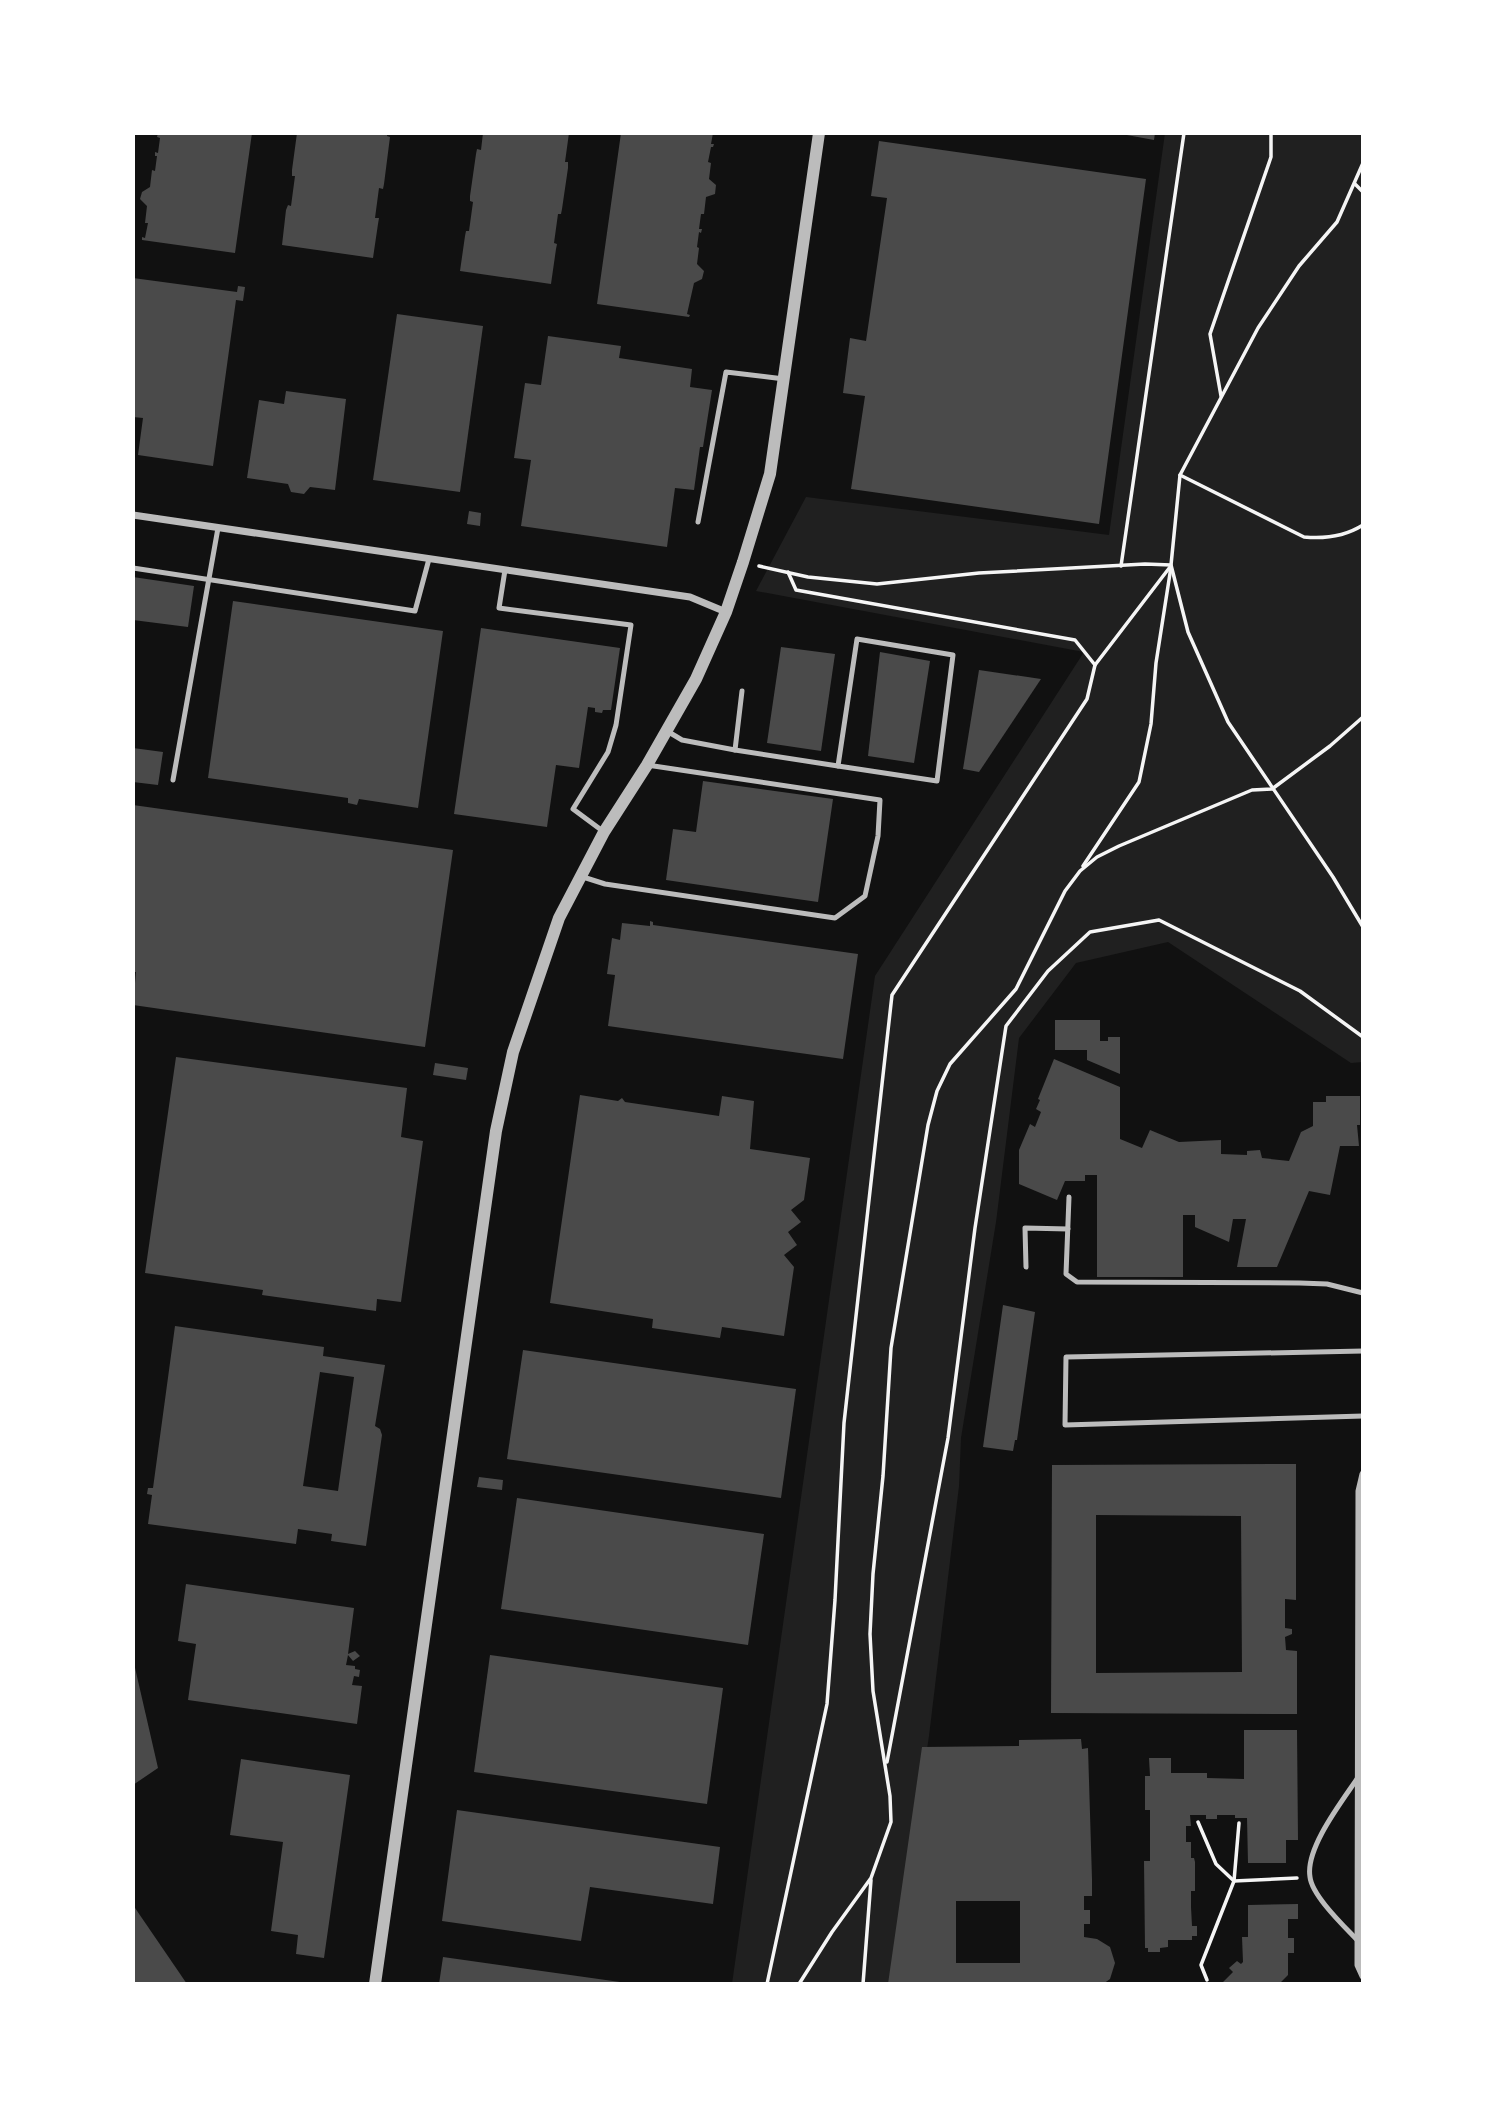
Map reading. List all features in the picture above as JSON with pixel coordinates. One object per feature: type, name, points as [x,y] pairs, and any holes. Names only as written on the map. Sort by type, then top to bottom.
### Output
[{"type":"street","points":[[375,1984],[496,1131],[513,1052],[559,918],[604,832],[647,765],[696,679],[726,612],[743,562],[770,474],[819,133]]},
{"type":"street","points":[[133,515],[690,597],[726,612]]},
{"type":"street","points":[[1363,1474],[1359,1491],[1359,1776],[1362,1793],[1359,1965],[1363,1976]]},
{"type":"lane","points":[[698,522],[726,372],[784,379]]},
{"type":"lane","points":[[173,780],[218,528]]},
{"type":"lane","points":[[133,568],[415,611],[429,559]]},
{"type":"lane","points":[[505,570],[499,608],[631,625],[616,725],[608,752],[573,809],[604,832]]},
{"type":"lane","points":[[667,731],[682,740],[734,750],[937,780],[953,655],[857,639],[838,765]]},
{"type":"lane","points":[[734,750],[742,691]]},
{"type":"lane","points":[[580,876],[605,884],[835,918],[865,896],[878,835],[880,800],[647,765]]},
{"type":"lane","points":[[1069,1197],[1066,1274],[1077,1282],[1327,1284],[1363,1293]]},
{"type":"lane","points":[[1026,1267],[1025,1228],[1068,1229]]},
{"type":"lane","points":[[1363,1351],[1066,1357],[1065,1425],[1363,1416]]},
{"type":"lane","points":[[1359,1776],[1315,1844],[1310,1877],[1322,1902],[1359,1942]]},
{"type":"path","points":[[1121,566],[1184,133]]},
{"type":"path","points":[[1221,398],[1210,334],[1271,157],[1271,133]]},
{"type":"path","points":[[799,1984],[871,1878],[891,1822],[890,1796],[873,1691],[870,1634],[873,1574],[883,1476],[891,1348],[928,1125],[937,1091],[950,1064],[1016,989],[1065,891],[1139,782],[1152,724],[1156,663],[1171,565],[1180,475],[1258,328],[1299,266],[1337,222],[1363,163]]},
{"type":"path","points":[[1355,184],[1363,192]]},
{"type":"path","points":[[1180,475],[1304,537],[1326,539],[1353,531],[1363,524]]},
{"type":"path","points":[[743,562],[807,577],[877,584],[979,573],[1171,565]]},
{"type":"path","points":[[767,1984],[827,1704],[844,1423],[892,995],[1087,699],[1095,665],[1171,565]]},
{"type":"path","points":[[1171,565],[1188,632],[1228,722],[1333,877],[1363,927]]},
{"type":"path","points":[[788,572],[796,590],[1075,640],[1095,665]]},
{"type":"path","points":[[1080,871],[1097,857],[1119,846],[1252,790],[1272,789],[1331,746],[1363,717]]},
{"type":"path","points":[[1198,1822],[1216,1864],[1234,1881],[1310,1877]]},
{"type":"path","points":[[1207,1980],[1201,1965],[1234,1881],[1239,1823]]},
{"type":"path","points":[[863,1984],[871,1878]]},
{"type":"shaded area","points":[[1165,133],[1363,133],[1363,1062],[1351,1063],[1168,942],[1076,963],[1019,1038],[996,1222],[961,1438],[959,1486],[929,1736],[891,1984],[732,1984],[875,976],[1084,652],[756,591],[806,497],[1109,535]]},
{"type":"building","points":[[158,133],[252,133],[235,253],[142,240],[142,237],[145,238],[148,223],[145,223],[147,206],[140,199],[142,192],[150,187],[152,170],[155,171],[155,152],[158,153],[160,138],[157,137]]},
{"type":"building","points":[[297,133],[387,133],[390,137],[383,189],[379,188],[375,218],[379,218],[373,258],[282,245],[286,210],[288,205],[291,206]]},
{"type":"building","points":[[483,133],[569,133],[565,162],[568,162],[568,168],[561,214],[558,214],[551,284],[460,271],[473,202],[470,201],[470,196],[476,154],[477,149],[481,150]]},
{"type":"building","points":[[621,133],[713,133],[711,144],[714,144],[708,162],[711,163],[709,179],[716,185],[715,194],[706,197],[704,214],[701,214],[699,229],[702,229],[701,233],[699,232],[697,264],[704,271],[702,279],[694,283],[687,314],[689,317],[597,304]]},
{"type":"building","points":[[1116,133],[1155,133],[1154,140]]},
{"type":"building","points":[[879,141],[1146,179],[1099,524],[851,489],[865,396],[843,393],[850,338],[866,341],[887,198],[871,196]]},
{"type":"building","points":[[133,278],[237,292],[238,286],[245,287],[243,301],[236,300],[213,466],[138,455],[143,418],[133,417]]},
{"type":"building","points":[[397,314],[483,326],[460,492],[373,480]]},
{"type":"building","points":[[548,336],[621,346],[619,358],[692,369],[690,387],[712,390],[694,490],[675,488],[667,547],[521,526],[531,460],[514,458],[525,383],[541,385]]},
{"type":"building","points":[[286,391],[346,399],[335,490],[310,487],[304,494],[291,492],[288,484],[247,478],[259,400],[284,404]]},
{"type":"building","points":[[469,511],[481,513],[480,526],[467,524]]},
{"type":"building","points":[[133,577],[194,586],[188,627],[133,620]]},
{"type":"building","points":[[233,601],[443,631],[418,808],[359,799],[357,805],[348,803],[348,798],[208,778]]},
{"type":"building","points":[[481,628],[620,648],[611,710],[603,710],[602,713],[588,707],[579,768],[556,765],[547,827],[454,814]]},
{"type":"building","points":[[781,647],[835,654],[821,751],[767,743]]},
{"type":"building","points":[[880,652],[930,661],[914,763],[868,756]]},
{"type":"building","points":[[979,670],[1041,679],[979,772],[963,769]]},
{"type":"building","points":[[133,748],[163,752],[158,785],[133,782]]},
{"type":"building","points":[[703,781],[833,799],[818,902],[666,880],[673,829],[696,832]]},
{"type":"building","points":[[133,805],[453,850],[425,1047],[133,1005],[136,972],[133,972]]},
{"type":"building","points":[[650,921],[653,925],[858,954],[843,1059],[608,1026],[615,975],[607,974],[612,938],[620,940],[622,923],[650,926]]},
{"type":"building","points":[[1055,1020],[1100,1020],[1100,1041],[1108,1041],[1108,1037],[1120,1037],[1120,1074],[1087,1060],[1087,1050],[1055,1050]]},
{"type":"building","points":[[176,1057],[407,1088],[401,1137],[423,1141],[401,1302],[377,1299],[376,1311],[262,1295],[263,1290],[145,1273]]},
{"type":"building","points":[[1054,1059],[1120,1087],[1120,1139],[1142,1148],[1150,1130],[1179,1142],[1221,1140],[1221,1154],[1247,1155],[1247,1151],[1260,1150],[1262,1158],[1289,1161],[1301,1132],[1313,1126],[1313,1102],[1326,1102],[1326,1096],[1360,1096],[1360,1125],[1357,1125],[1359,1146],[1340,1146],[1330,1195],[1309,1191],[1277,1267],[1237,1267],[1246,1219],[1233,1219],[1229,1242],[1195,1227],[1195,1215],[1183,1215],[1183,1277],[1097,1277],[1097,1175],[1085,1175],[1085,1181],[1065,1181],[1057,1200],[1019,1184],[1019,1150],[1030,1124],[1035,1127],[1041,1112],[1036,1109],[1040,1100],[1038,1099]]},
{"type":"building","points":[[435,1063],[468,1068],[466,1080],[433,1075]]},
{"type":"building","points":[[580,1095],[618,1101],[622,1098],[625,1102],[719,1116],[722,1096],[754,1101],[750,1149],[810,1158],[804,1200],[791,1210],[801,1222],[788,1232],[797,1245],[784,1255],[794,1267],[784,1336],[722,1327],[720,1338],[652,1328],[653,1319],[550,1303]]},
{"type":"building","points":[[1003,1305],[1035,1312],[1017,1440],[1013,1451],[983,1447]]},
{"type":"building","points":[[175,1326],[324,1347],[323,1356],[385,1365],[375,1426],[380,1429],[382,1435],[366,1546],[331,1541],[332,1534],[298,1529],[296,1544],[148,1524],[152,1495],[147,1494],[148,1488],[153,1488]],"holes":[[[320,1372],[354,1377],[338,1491],[303,1486]]]},
{"type":"building","points":[[523,1350],[796,1389],[781,1498],[507,1459]]},
{"type":"building","points":[[1296,1464],[1296,1600],[1285,1599],[1285,1628],[1292,1629],[1292,1634],[1285,1637],[1286,1650],[1297,1651],[1297,1714],[1051,1713],[1052,1465]],"holes":[[[1096,1515],[1241,1516],[1242,1672],[1096,1673]]]},
{"type":"building","points":[[479,1477],[503,1480],[502,1490],[477,1487]]},
{"type":"building","points":[[517,1498],[764,1534],[748,1645],[501,1609]]},
{"type":"building","points":[[186,1584],[354,1608],[348,1654],[355,1651],[360,1656],[353,1661],[348,1655],[346,1665],[360,1670],[359,1677],[354,1676],[352,1685],[362,1686],[357,1724],[188,1700],[196,1644],[178,1641]]},
{"type":"building","points":[[490,1655],[723,1688],[707,1804],[474,1772]]},
{"type":"building","points":[[133,1659],[158,1768],[133,1785]]},
{"type":"building","points":[[1244,1730],[1297,1730],[1298,1840],[1286,1840],[1286,1863],[1248,1863],[1247,1818],[1217,1815],[1217,1819],[1206,1819],[1206,1815],[1190,1815],[1191,1826],[1186,1826],[1186,1842],[1191,1842],[1191,1858],[1194,1858],[1195,1862],[1195,1891],[1191,1891],[1191,1907],[1192,1926],[1197,1926],[1197,1936],[1192,1936],[1192,1940],[1168,1940],[1168,1947],[1160,1948],[1160,1952],[1148,1952],[1148,1948],[1145,1948],[1144,1861],[1150,1861],[1150,1810],[1145,1810],[1145,1776],[1150,1776],[1149,1758],[1171,1758],[1171,1773],[1207,1773],[1207,1778],[1244,1779]]},
{"type":"building","points":[[1081,1739],[1082,1749],[1088,1748],[1092,1896],[1084,1896],[1084,1910],[1090,1910],[1090,1924],[1084,1924],[1084,1937],[1097,1939],[1110,1947],[1115,1963],[1110,1979],[1103,1984],[888,1984],[922,1747],[1019,1746],[1019,1740]],"holes":[[[956,1901],[1020,1901],[1020,1963],[956,1963]]]},
{"type":"building","points":[[241,1759],[350,1775],[324,1958],[296,1954],[298,1935],[271,1931],[283,1842],[230,1835]]},
{"type":"building","points":[[457,1810],[720,1847],[713,1904],[590,1887],[581,1941],[442,1921]]},
{"type":"building","points":[[1298,1904],[1298,1919],[1288,1919],[1288,1938],[1294,1938],[1294,1953],[1288,1953],[1288,1975],[1279,1984],[1221,1984],[1233,1972],[1229,1968],[1237,1961],[1241,1964],[1243,1962],[1242,1937],[1248,1937],[1248,1905]]},
{"type":"building","points":[[133,1905],[187,1984],[133,1984]]},
{"type":"building","points":[[443,1957],[620,1982],[620,1984],[439,1984]]}]
